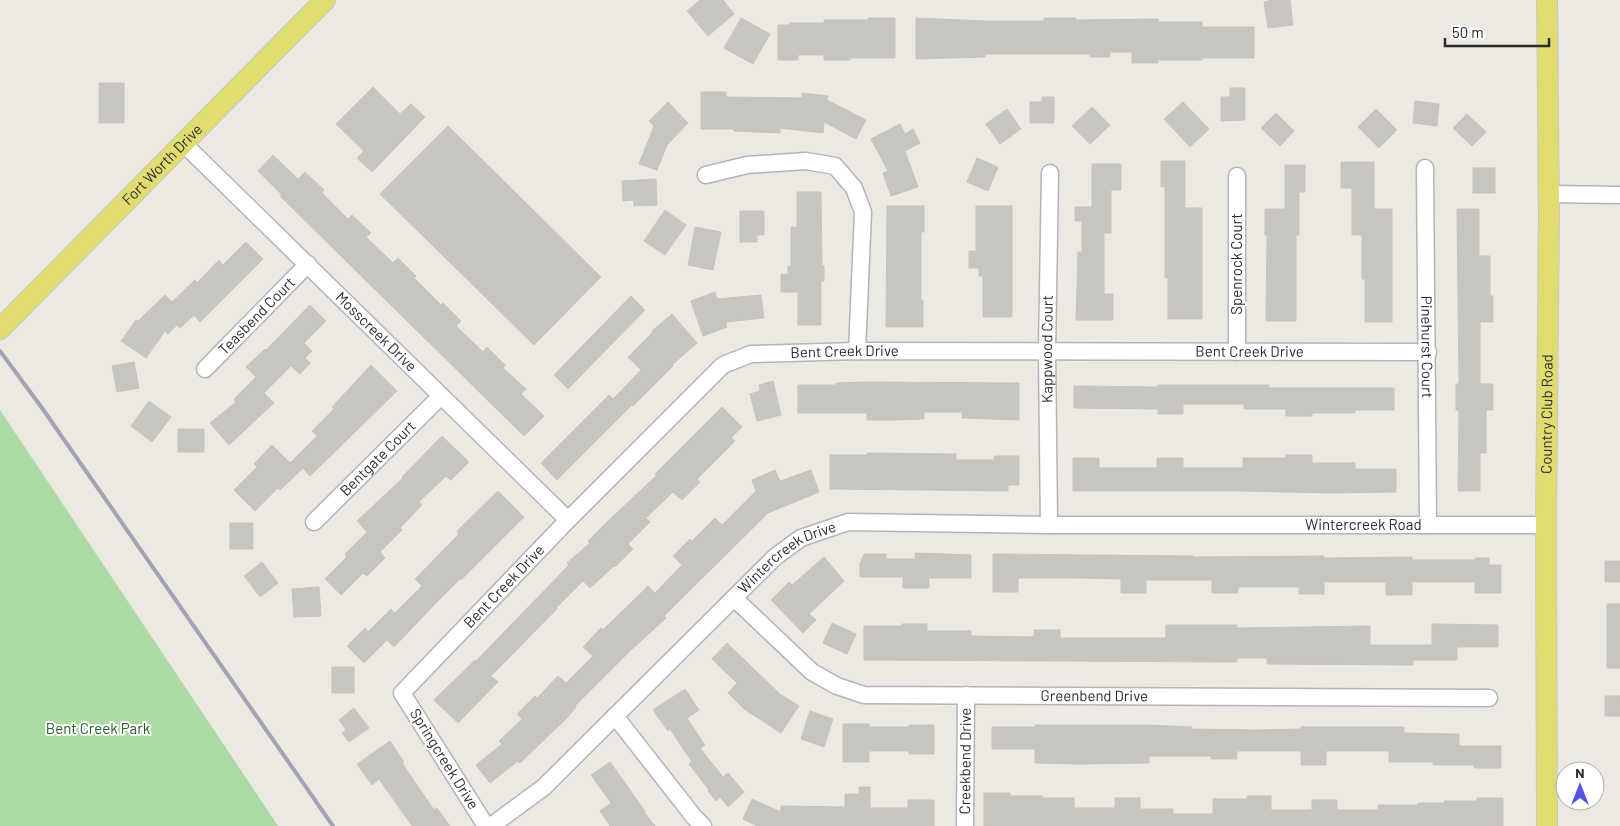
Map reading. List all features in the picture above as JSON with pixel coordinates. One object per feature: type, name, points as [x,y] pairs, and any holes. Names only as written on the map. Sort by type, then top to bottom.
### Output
[{"type":"main road","name":"Fort Worth Drive","points":[[0,329],[325,0]]},
{"type":"main road","name":"Country Club Road","points":[[1547,0],[1549,217],[1546,525],[1547,826]]},
{"type":"street","name":"Mosscreek Drive","points":[[183,143],[568,520]]},
{"type":"street","points":[[706,175],[747,165],[806,161],[836,166],[854,188],[863,212],[857,351]]},
{"type":"street","name":"Pinehurst Court","points":[[1425,168],[1428,525]]},
{"type":"street","name":"Kappwood Court","points":[[1049,525],[1047,351],[1050,173]]},
{"type":"street","name":"Spenrock Court","points":[[1237,176],[1237,352]]},
{"type":"street","points":[[1548,194],[1620,195]]},
{"type":"street","name":"Teasbend Court","points":[[205,369],[308,264]]},
{"type":"street","name":"Bent Creek Drive","points":[[402,693],[568,520],[723,364],[751,354],[857,351],[1428,352]]},
{"type":"street","name":"Bentgate Court","points":[[314,522],[442,396]]},
{"type":"street","name":"Wintercreek Drive","points":[[491,826],[544,787],[775,557],[801,538],[848,522],[1181,525]]},
{"type":"street","name":"Wintercreek Road","points":[[1181,525],[1546,525]]},
{"type":"street","name":"Greenbend Drive","points":[[734,598],[812,672],[837,686],[864,695],[1489,698]]},
{"type":"street","name":"Springcreek Drive","points":[[402,693],[486,826]]},
{"type":"street","name":"Creekbend Drive","points":[[965,826],[966,695]]},
{"type":"street","points":[[614,716],[703,826]]},
{"type":"green space","name":"Bent Creek Park","points":[[0,410],[278,826],[0,826]]},
{"type":"building","points":[[700,0],[723,0],[734,14],[708,36],[687,11]]},
{"type":"building","points":[[1290,0],[1293,25],[1268,28],[1264,2]]},
{"type":"building","points":[[741,18],[770,34],[753,64],[724,48]]},
{"type":"building","points":[[868,18],[895,18],[895,58],[824,60],[824,55],[798,55],[798,60],[778,60],[778,25],[824,23],[824,20],[868,20]]},
{"type":"building","points":[[916,18],[985,21],[1044,21],[1044,18],[1076,18],[1076,20],[1158,19],[1158,22],[1202,22],[1202,27],[1254,27],[1254,58],[1202,58],[1202,60],[1158,60],[1158,63],[1132,63],[1132,52],[1110,52],[1110,57],[1090,57],[1090,54],[985,54],[985,57],[916,59]]},
{"type":"building","points":[[99,83],[124,83],[124,123],[99,123]]},
{"type":"building","points":[[373,87],[400,114],[411,104],[425,117],[372,172],[357,158],[364,151],[336,124]]},
{"type":"building","points":[[1230,88],[1245,88],[1245,120],[1221,121],[1221,97],[1230,97]]},
{"type":"building","points":[[701,92],[726,92],[726,97],[802,98],[802,93],[828,96],[827,100],[866,120],[856,139],[824,122],[823,133],[780,128],[780,133],[734,131],[734,129],[701,129]]},
{"type":"building","points":[[1042,97],[1054,97],[1054,123],[1030,123],[1030,102],[1042,102]]},
{"type":"building","points":[[1415,101],[1439,104],[1437,126],[1413,123]]},
{"type":"building","points":[[668,102],[688,123],[667,145],[657,170],[639,164],[654,126],[649,121]]},
{"type":"building","points":[[1183,102],[1209,129],[1190,147],[1164,119]]},
{"type":"building","points":[[1092,107],[1110,125],[1090,144],[1072,126]]},
{"type":"building","points":[[1007,109],[1021,129],[1000,144],[986,124]]},
{"type":"building","points":[[1376,109],[1397,130],[1379,148],[1358,127]]},
{"type":"building","points":[[1276,113],[1294,131],[1280,146],[1261,128]]},
{"type":"building","points":[[1467,114],[1486,132],[1472,146],[1453,128]]},
{"type":"building","points":[[900,124],[905,134],[913,129],[920,143],[905,151],[918,187],[891,196],[883,173],[888,171],[871,139]]},
{"type":"building","points":[[448,126],[601,277],[534,345],[380,194]]},
{"type":"building","points":[[273,155],[298,179],[305,172],[324,190],[322,193],[348,219],[352,215],[371,233],[366,237],[393,263],[398,258],[416,276],[414,278],[441,305],[443,303],[461,321],[456,326],[483,352],[487,347],[505,365],[503,368],[526,389],[521,394],[544,416],[524,436],[280,196],[282,195],[258,171]]},
{"type":"building","points":[[977,158],[998,167],[988,191],[967,182]]},
{"type":"building","points":[[1161,161],[1185,161],[1185,208],[1202,208],[1202,319],[1168,319],[1168,278],[1165,278],[1165,187],[1161,187]]},
{"type":"building","points":[[1341,162],[1374,162],[1374,209],[1392,209],[1392,322],[1365,322],[1365,279],[1362,279],[1362,235],[1352,235],[1352,188],[1341,188]]},
{"type":"building","points":[[1092,164],[1121,164],[1121,190],[1111,190],[1111,233],[1104,233],[1104,294],[1113,294],[1113,320],[1076,320],[1078,252],[1082,252],[1082,221],[1075,221],[1075,207],[1092,207]]},
{"type":"building","points":[[1285,165],[1305,165],[1305,192],[1299,192],[1299,235],[1296,235],[1296,321],[1266,321],[1267,235],[1265,235],[1265,209],[1285,209]]},
{"type":"building","points":[[1473,168],[1495,168],[1495,193],[1473,193]]},
{"type":"building","points":[[656,179],[657,205],[634,206],[634,200],[623,201],[622,181]]},
{"type":"building","points":[[797,192],[821,192],[824,281],[821,281],[821,325],[798,325],[798,292],[781,292],[781,274],[788,274],[788,266],[791,266],[791,227],[797,227]]},
{"type":"building","points":[[887,206],[924,206],[924,232],[921,232],[923,327],[886,327]]},
{"type":"building","points":[[976,206],[1012,206],[1012,317],[983,317],[983,276],[979,276],[979,268],[969,268],[969,251],[976,251]]},
{"type":"building","points":[[1457,209],[1479,209],[1479,256],[1490,256],[1490,296],[1493,296],[1493,322],[1480,322],[1480,384],[1493,384],[1493,410],[1486,410],[1486,453],[1480,453],[1480,491],[1458,491],[1459,410],[1456,410],[1456,384],[1459,384]]},
{"type":"building","points":[[665,210],[686,225],[665,255],[644,241]]},
{"type":"building","points":[[740,211],[764,211],[764,235],[757,235],[757,242],[740,242]]},
{"type":"building","points":[[695,227],[721,232],[713,270],[688,265]]},
{"type":"building","points":[[246,242],[263,259],[200,322],[194,315],[180,328],[177,325],[168,334],[165,331],[146,358],[121,341],[136,320],[138,321],[165,295],[172,302],[195,280],[197,283],[219,260],[223,265]]},
{"type":"building","points":[[715,292],[717,299],[761,295],[764,318],[726,322],[727,327],[703,336],[691,301]]},
{"type":"building","points":[[631,296],[645,310],[568,389],[554,375]]},
{"type":"building","points":[[310,305],[326,321],[304,343],[312,351],[305,358],[310,363],[300,374],[291,366],[264,393],[274,403],[229,445],[210,423],[236,402],[234,399],[256,377],[246,367],[266,350]]},
{"type":"building","points":[[672,314],[697,343],[672,365],[557,480],[541,463],[609,395],[613,399],[641,370],[628,357],[652,331]]},
{"type":"building","points":[[134,362],[139,388],[117,392],[112,366]]},
{"type":"building","points":[[371,365],[397,391],[310,476],[303,468],[280,490],[278,488],[255,511],[234,490],[257,467],[254,464],[272,445],[290,463],[317,436],[312,431],[334,409],[332,407]]},
{"type":"building","points":[[773,381],[781,415],[757,421],[750,394],[760,391],[759,385]]},
{"type":"building","points":[[836,383],[1019,383],[1019,420],[962,418],[962,412],[924,412],[924,419],[893,420],[867,420],[867,413],[798,413],[798,385],[836,385]]},
{"type":"building","points":[[1158,385],[1269,385],[1269,388],[1394,388],[1394,410],[1355,410],[1355,413],[1312,413],[1312,416],[1286,416],[1286,409],[1244,409],[1244,404],[1183,404],[1183,414],[1158,414],[1158,409],[1074,408],[1074,386],[1158,387]]},
{"type":"building","points":[[149,401],[171,417],[152,442],[131,426]]},
{"type":"building","points":[[722,407],[742,427],[731,438],[735,441],[697,479],[700,482],[682,500],[673,492],[646,518],[650,522],[628,544],[633,549],[615,567],[590,588],[583,581],[556,608],[491,676],[498,682],[458,723],[434,700],[476,661],[569,565],[567,563],[590,543],[588,541],[657,475],[655,474]]},
{"type":"building","points":[[178,429],[204,429],[204,452],[178,452]]},
{"type":"building","points":[[442,436],[469,462],[451,480],[446,476],[419,502],[422,505],[400,528],[402,530],[380,552],[385,558],[367,576],[363,573],[341,595],[325,579],[347,557],[345,554],[367,532],[357,521],[403,478]]},
{"type":"building","points":[[867,453],[956,454],[956,460],[994,460],[994,456],[1019,456],[1019,485],[1008,485],[1008,491],[830,489],[830,455],[867,455]]},
{"type":"building","points":[[1286,455],[1312,455],[1312,463],[1355,463],[1355,469],[1396,469],[1396,492],[1073,491],[1073,458],[1099,458],[1099,468],[1157,468],[1157,458],[1183,458],[1183,468],[1243,468],[1243,458],[1286,458]]},
{"type":"building","points":[[775,470],[780,481],[811,470],[819,492],[768,513],[664,616],[666,618],[575,706],[567,718],[520,763],[518,761],[490,783],[476,765],[502,744],[499,741],[522,719],[517,714],[535,696],[537,698],[558,676],[566,683],[593,656],[583,647],[601,628],[603,630],[648,586],[655,593],[682,565],[673,556],[690,539],[692,541],[715,518],[722,525],[756,491],[752,480]]},
{"type":"building","points":[[498,491],[524,517],[394,647],[387,640],[364,663],[347,646],[365,628],[368,632],[391,609],[395,613],[422,586],[415,579],[459,534],[457,531]]},
{"type":"building","points":[[230,523],[253,523],[253,549],[230,549]]},
{"type":"building","points":[[915,553],[971,555],[971,578],[929,578],[929,588],[903,588],[903,577],[860,577],[860,564],[864,554],[886,554],[886,559],[915,559]]},
{"type":"building","points":[[993,554],[1193,557],[1324,556],[1324,558],[1412,557],[1412,560],[1475,560],[1475,558],[1489,558],[1489,565],[1501,565],[1501,593],[1475,593],[1475,582],[1412,582],[1412,595],[1386,595],[1386,582],[1324,582],[1324,594],[1299,594],[1299,587],[1238,587],[1238,593],[1212,593],[1212,580],[1146,580],[1146,593],[1121,593],[1121,579],[1078,578],[1018,578],[1018,592],[993,592]]},
{"type":"building","points":[[824,557],[844,581],[809,614],[816,620],[803,633],[771,600],[789,582],[792,585]]},
{"type":"building","points":[[1605,561],[1620,561],[1620,582],[1605,582]]},
{"type":"building","points":[[262,562],[278,583],[260,597],[244,576]]},
{"type":"building","points":[[319,587],[321,616],[294,617],[292,589]]},
{"type":"building","points":[[1607,604],[1620,604],[1620,668],[1607,668]]},
{"type":"building","points":[[832,623],[856,634],[847,654],[823,643]]},
{"type":"building","points":[[902,624],[927,624],[927,631],[971,631],[971,636],[1034,637],[1034,630],[1060,630],[1060,638],[1166,638],[1166,625],[1237,625],[1237,628],[1370,626],[1370,645],[1432,645],[1432,624],[1498,625],[1498,647],[1457,647],[1457,660],[1413,660],[1413,665],[1267,664],[1267,658],[1237,658],[1237,662],[864,660],[864,626],[902,626]]},
{"type":"building","points":[[727,643],[780,694],[799,706],[781,733],[744,709],[728,693],[737,683],[712,659]]},
{"type":"building","points":[[332,667],[354,667],[354,693],[332,693]]},
{"type":"building","points":[[685,689],[699,710],[687,718],[705,745],[700,748],[723,777],[728,773],[744,792],[728,807],[720,797],[716,801],[708,791],[689,764],[692,762],[670,729],[668,731],[653,710]]},
{"type":"building","points":[[1605,696],[1620,696],[1620,716],[1605,716]]},
{"type":"building","points":[[354,708],[369,728],[349,742],[342,733],[346,730],[339,720]]},
{"type":"building","points":[[810,711],[833,719],[824,747],[801,739]]},
{"type":"building","points":[[843,724],[869,724],[869,727],[934,725],[934,754],[909,754],[909,751],[869,751],[869,762],[843,762]]},
{"type":"building","points":[[1035,725],[1149,725],[1192,727],[1192,729],[1256,730],[1301,729],[1301,727],[1404,727],[1404,733],[1459,734],[1459,746],[1501,746],[1501,768],[1474,768],[1474,765],[1433,765],[1433,762],[1389,762],[1389,751],[1326,751],[1326,765],[1301,765],[1301,751],[1237,751],[1237,759],[1211,759],[1211,756],[1149,756],[1149,763],[1079,764],[1035,763],[1035,749],[992,749],[992,727],[1035,727]]},
{"type":"building","points":[[390,741],[404,762],[402,763],[434,810],[437,808],[450,826],[412,826],[379,779],[372,785],[357,764]]},
{"type":"building","points":[[610,762],[655,826],[610,826],[600,811],[611,803],[591,775]]},
{"type":"building","points":[[859,787],[870,787],[870,808],[908,808],[908,800],[934,800],[934,826],[757,826],[743,819],[752,799],[781,812],[781,806],[845,807],[845,794],[859,794]]},
{"type":"building","points":[[984,793],[1010,793],[1010,796],[1042,796],[1042,798],[1074,798],[1074,808],[1115,808],[1115,798],[1140,798],[1140,809],[1173,809],[1173,814],[1213,814],[1213,799],[1247,799],[1247,796],[1271,796],[1271,810],[1312,810],[1312,800],[1337,800],[1337,810],[1378,810],[1378,805],[1418,805],[1418,803],[1444,803],[1444,801],[1477,801],[1477,798],[1503,798],[1503,826],[984,826]]},
{"type":"railway","points":[[0,351],[42,408],[333,826]]}]
